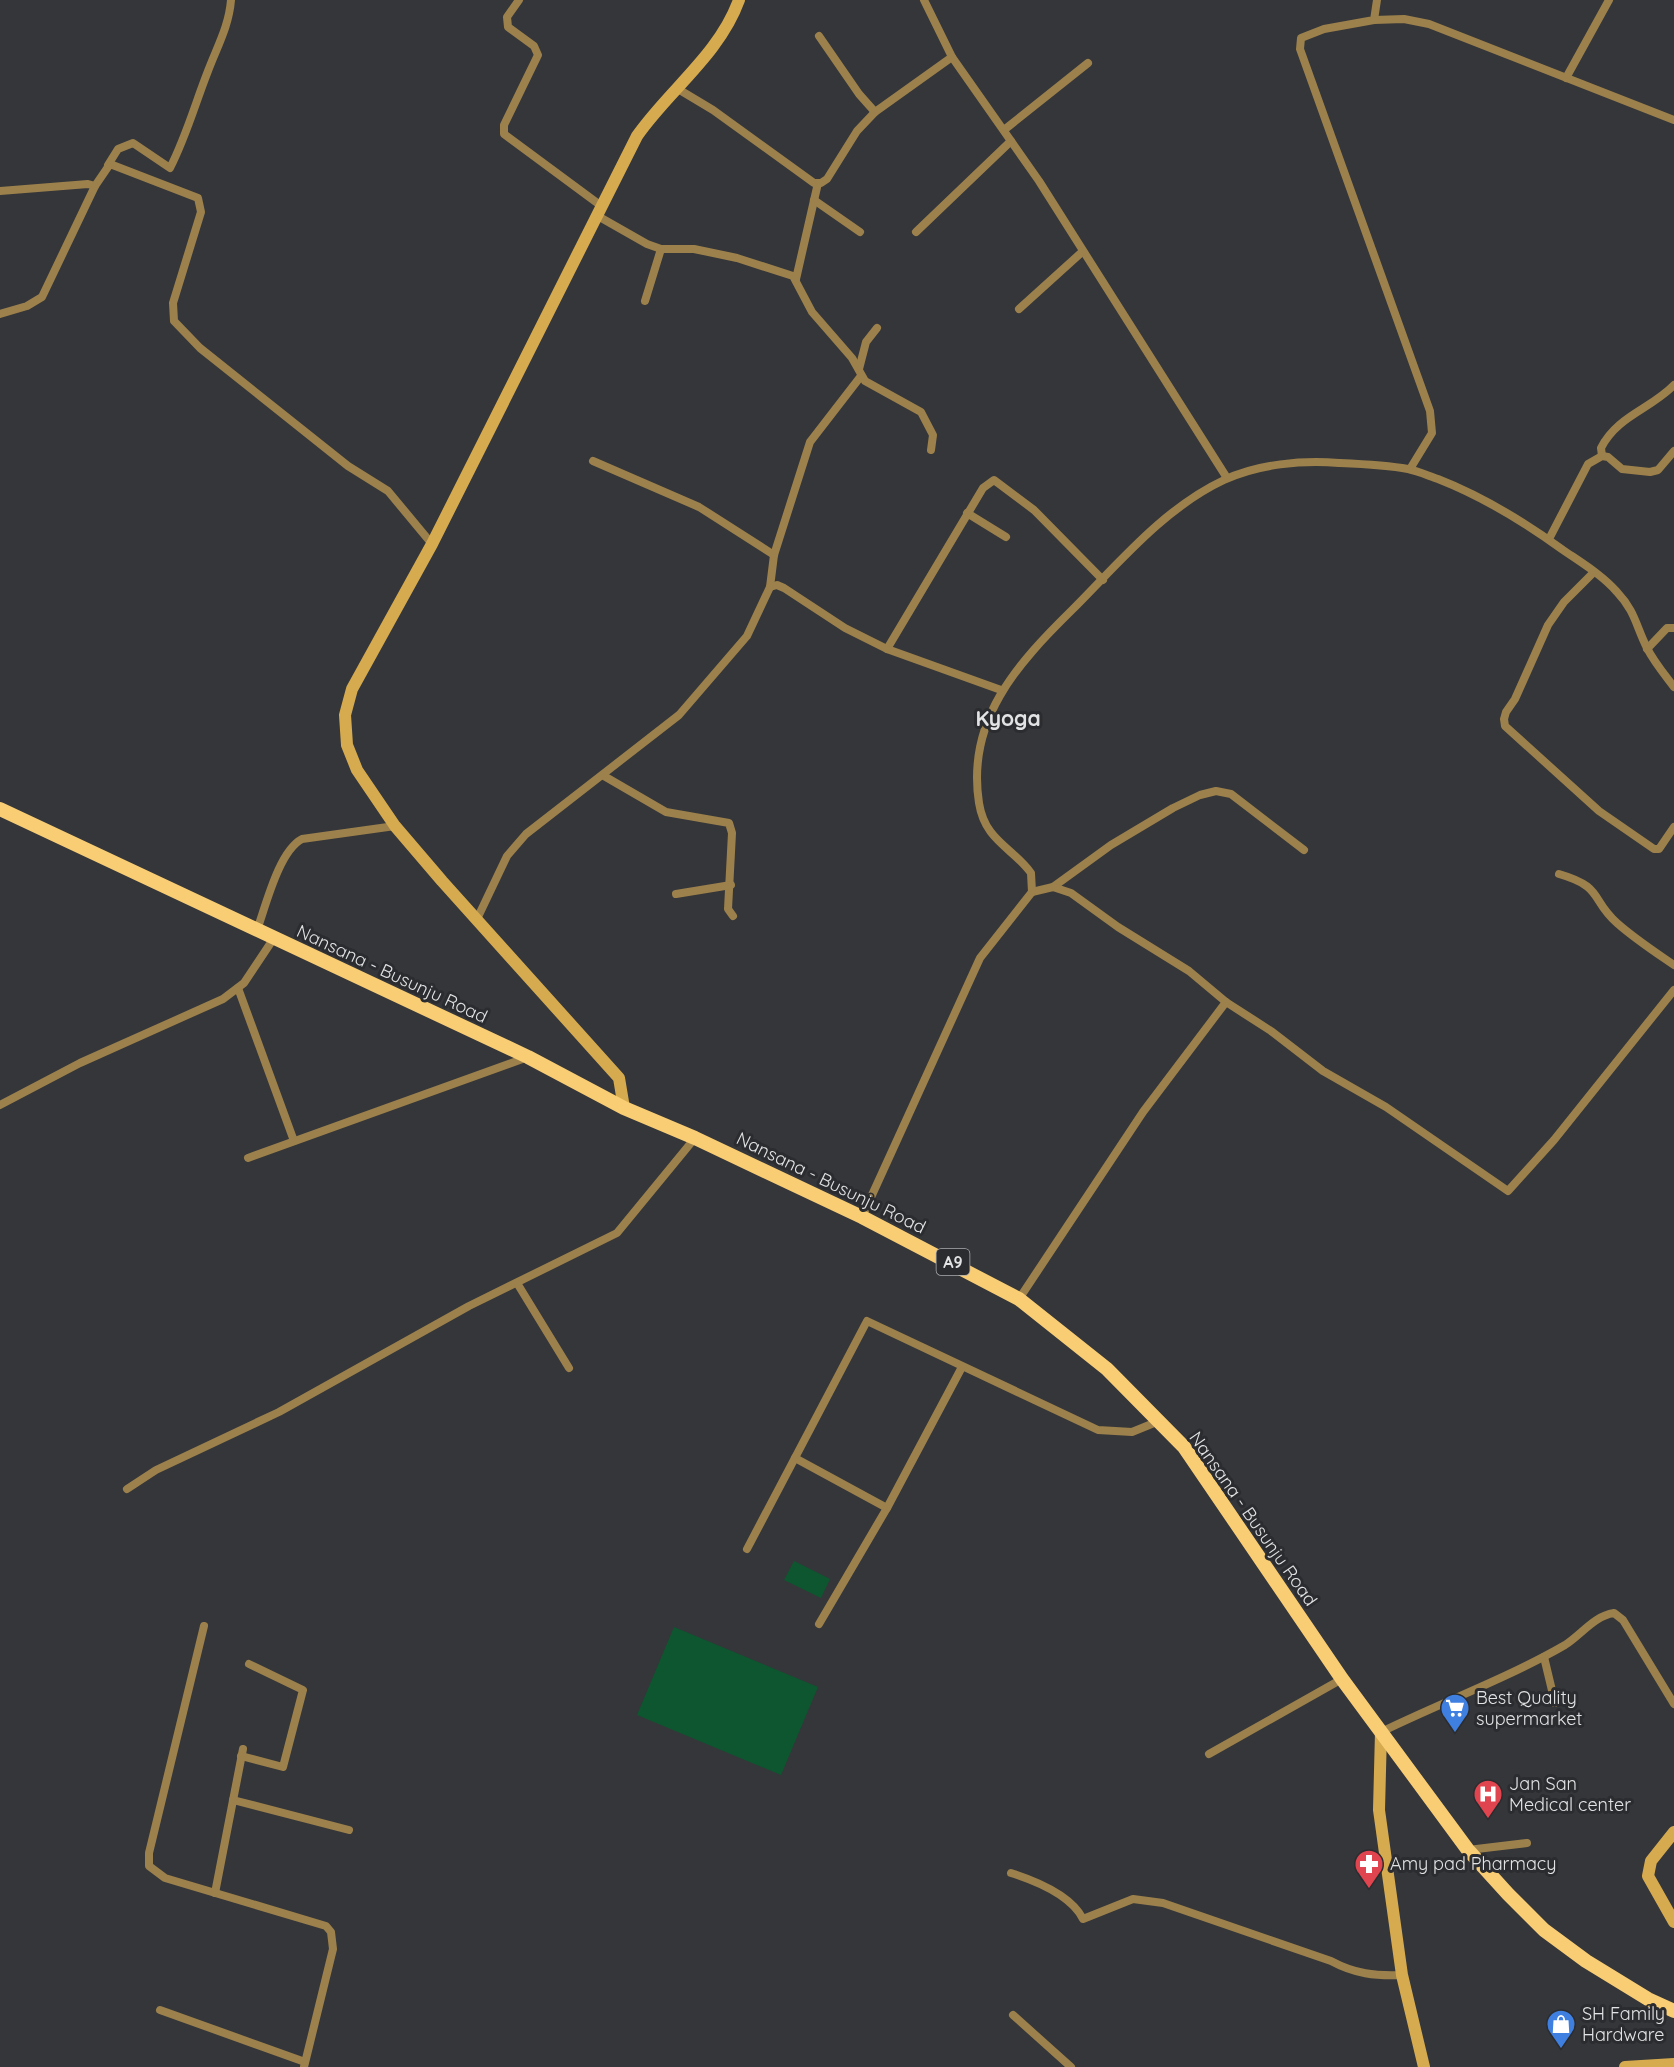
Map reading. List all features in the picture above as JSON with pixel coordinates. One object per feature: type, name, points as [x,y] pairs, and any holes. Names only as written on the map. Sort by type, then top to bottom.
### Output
[{"type":"main road","name":"Nansana - Busunju Road","points":[[0,809],[528,1057],[624,1108],[695,1138],[862,1216],[1019,1299],[1107,1369],[1184,1447],[1342,1679],[1468,1850],[1544,1929],[1586,1961],[1648,1999],[1674,2011]]},
{"type":"street","points":[[0,315],[27,306],[42,297],[95,186],[118,149],[133,143],[170,168],[183,142],[225,31],[231,0]]},
{"type":"street","points":[[519,0],[507,18],[508,27],[534,46],[538,55],[504,125],[504,134],[598,210],[647,244],[661,249],[694,249],[737,258],[790,274],[796,279],[812,312],[871,386],[921,412],[933,435],[931,450]]},
{"type":"street","points":[[624,1108],[619,1078],[395,826],[357,770],[347,745],[345,715],[352,689],[432,544],[598,210],[641,129],[678,89],[720,35],[732,18],[738,0]]},
{"type":"street","points":[[924,0],[952,57],[1004,130],[1227,478]]},
{"type":"street","points":[[1374,20],[1377,0]]},
{"type":"street","points":[[1566,78],[1609,0]]},
{"type":"street","points":[[1410,469],[1432,433],[1430,411],[1300,49],[1301,38],[1324,29],[1374,20],[1404,19],[1429,24],[1674,120]]},
{"type":"street","points":[[819,36],[859,94],[875,112]]},
{"type":"street","points":[[678,89],[713,110],[818,183],[825,182],[857,131],[875,112],[952,57]]},
{"type":"street","points":[[1004,130],[1088,63]]},
{"type":"street","points":[[916,232],[1011,141]]},
{"type":"street","points":[[108,165],[114,164],[198,198],[201,212],[172,303],[174,321],[200,348],[348,466],[388,491],[432,544]]},
{"type":"street","points":[[796,279],[818,183]]},
{"type":"street","points":[[0,191],[87,184],[95,186]]},
{"type":"street","points":[[814,200],[860,232]]},
{"type":"street","points":[[645,301],[661,249]]},
{"type":"street","points":[[1019,309],[1082,252]]},
{"type":"street","points":[[477,919],[507,856],[526,834],[679,716],[706,688],[747,636],[770,587],[774,555],[810,442],[860,373],[866,342],[878,328]]},
{"type":"street","points":[[1602,456],[1601,448],[1613,429],[1637,409],[1658,400],[1674,385]]},
{"type":"street","points":[[1549,539],[1588,464],[1602,456],[1608,457],[1622,469],[1650,472],[1658,470],[1674,451]]},
{"type":"street","points":[[593,460],[699,507],[774,555]]},
{"type":"street","points":[[1032,892],[1031,873],[987,830],[979,804],[977,775],[981,744],[989,716],[1001,690],[1024,661],[1172,512],[1227,478],[1276,465],[1320,462],[1410,469],[1493,502],[1549,539],[1617,592],[1634,612],[1647,649],[1674,687]]},
{"type":"street","points":[[887,650],[968,513],[989,483],[994,480],[1003,484],[1034,510],[1102,580]]},
{"type":"street","points":[[968,513],[1006,537]]},
{"type":"street","points":[[1594,572],[1564,602],[1548,625],[1515,699],[1506,712],[1505,726],[1599,811],[1654,849],[1659,849],[1674,827]]},
{"type":"street","points":[[770,587],[777,585],[783,588],[845,628],[887,650],[1001,690]]},
{"type":"street","points":[[1647,649],[1660,634],[1673,626]]},
{"type":"street","points":[[604,776],[666,812],[729,824],[732,833],[728,909],[733,916]]},
{"type":"street","points":[[862,1216],[980,958],[1032,892],[1053,887],[1111,845],[1173,808],[1200,795],[1216,791],[1231,794],[1304,850]]},
{"type":"street","points":[[257,930],[280,868],[294,844],[302,839],[395,826]]},
{"type":"street","points":[[1559,874],[1580,880],[1592,888],[1616,922],[1674,965]]},
{"type":"street","points":[[676,894],[731,885]]},
{"type":"street","points":[[1053,887],[1071,893],[1118,927],[1189,971],[1226,1002],[1271,1031],[1323,1071],[1395,1113],[1508,1191],[1554,1140],[1674,990]]},
{"type":"street","points":[[0,1105],[81,1063],[223,999],[244,983],[274,938]]},
{"type":"street","points":[[238,988],[294,1141]]},
{"type":"street","points":[[1019,1299],[1143,1112],[1226,1002]]},
{"type":"street","points":[[248,1158],[528,1057]]},
{"type":"street","points":[[127,1489],[156,1470],[279,1412],[469,1306],[617,1233],[695,1138]]},
{"type":"street","points":[[517,1283],[569,1368]]},
{"type":"street","points":[[747,1549],[867,1321],[1098,1430],[1132,1432],[1159,1421]]},
{"type":"street","points":[[819,1624],[887,1508],[962,1367]]},
{"type":"street","points":[[795,1458],[887,1508]]},
{"type":"street","points":[[1424,2067],[1402,1975],[1379,1810],[1381,1732],[1544,1657],[1570,1642],[1603,1615],[1614,1613],[1623,1620],[1674,1704]]},
{"type":"street","points":[[160,2010],[305,2064],[333,1949],[331,1932],[326,1926],[165,1878],[149,1866],[149,1853],[204,1626]]},
{"type":"street","points":[[1544,1657],[1555,1703]]},
{"type":"street","points":[[215,1893],[242,1753],[283,1767],[303,1690],[249,1664]]},
{"type":"street","points":[[1209,1754],[1342,1679]]},
{"type":"street","points":[[233,1800],[350,1830]]},
{"type":"street","points":[[1674,1832],[1651,1861],[1648,1876],[1674,1922]]},
{"type":"street","points":[[1468,1850],[1527,1843]]},
{"type":"street","points":[[1011,1873],[1063,1898],[1077,1907],[1083,1919],[1133,1899],[1163,1903],[1332,1961],[1354,1972],[1380,1976],[1402,1975]]},
{"type":"street","points":[[1013,2015],[1071,2067]]},
{"type":"street","points":[[1625,2067],[1674,2064]]},
{"type":"green space","points":[[794,1561],[830,1579],[821,1598],[784,1580]]},
{"type":"green space","points":[[674,1627],[818,1687],[781,1775],[637,1715]]},
{"type":"place","name":"Best Quality supermarket","points":[[1455,1734]]},
{"type":"place","name":"Jan San Medical center","points":[[1488,1820]]},
{"type":"place","name":"Amy pad Pharmacy","points":[[1369,1890]]},
{"type":"place","name":"SH Family Hardware","points":[[1561,2050]]},
{"type":"district","name":"Kyoga","points":[[1008,719]]}]
